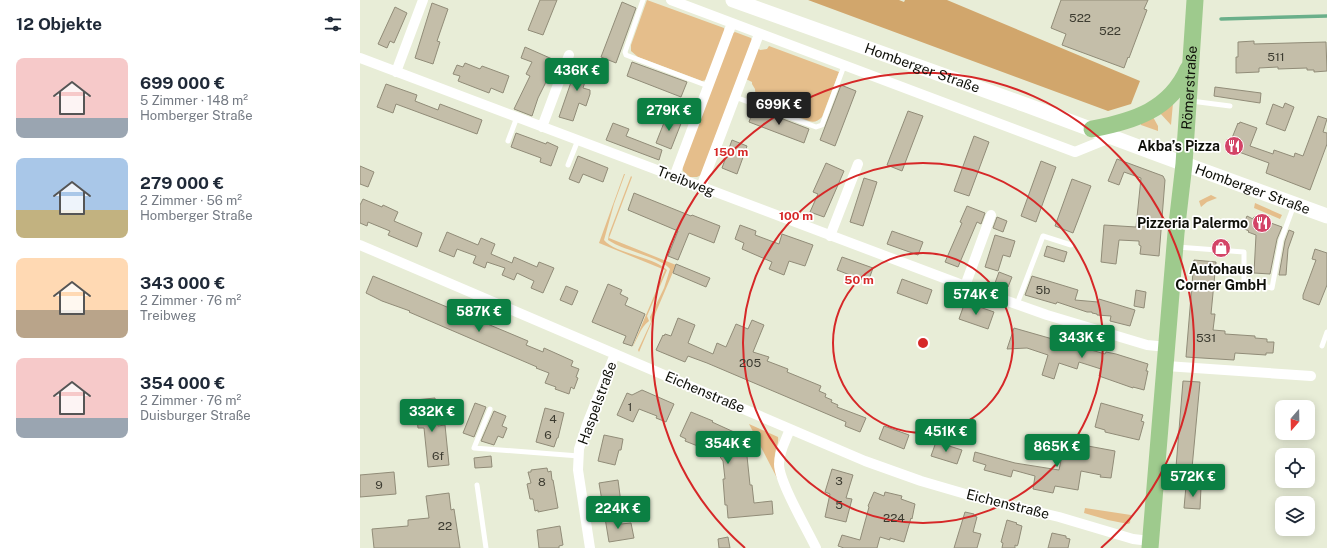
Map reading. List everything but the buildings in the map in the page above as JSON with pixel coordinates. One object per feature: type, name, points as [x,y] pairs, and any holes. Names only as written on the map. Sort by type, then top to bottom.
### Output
[{"type":"main road","name":"Homberger Straße","points":[[733,0],[1092,129],[1327,216]]},
{"type":"main road","name":"Römerstraße","points":[[1150,544],[1175,247],[1184,164],[1195,0]]},
{"type":"main road","points":[[1092,129],[1133,119],[1159,106],[1176,90],[1191,63]]},
{"type":"street","points":[[396,72],[423,0]]},
{"type":"street","name":"Homberger Straße","points":[[671,0],[1075,152],[1112,137]]},
{"type":"street","points":[[674,177],[732,23]]},
{"type":"street","points":[[701,187],[759,34]]},
{"type":"street","points":[[542,127],[569,55]]},
{"type":"street","name":"Treibweg","points":[[360,58],[965,286],[1147,345],[1167,347]]},
{"type":"street","points":[[830,236],[858,164]]},
{"type":"street","points":[[965,286],[991,215]]},
{"type":"street","name":"Eichenstraße","points":[[360,245],[865,461],[921,481],[986,500],[1058,517],[1150,544]]},
{"type":"street","name":"Haspelstraße","points":[[590,548],[578,470],[579,449],[587,424],[615,354]]},
{"type":"street","points":[[1166,366],[1311,376]]},
{"type":"street","points":[[790,429],[780,453],[779,465],[783,480],[816,548]]},
{"type":"lane","points":[[643,0],[624,52],[626,55],[708,86]]},
{"type":"lane","points":[[735,98],[816,127],[822,125],[844,66]]},
{"type":"lane","points":[[1188,100],[1230,106]]},
{"type":"lane","points":[[508,141],[517,117]]},
{"type":"lane","points":[[568,165],[578,140]]},
{"type":"lane","points":[[1175,247],[1244,252],[1244,281],[1272,288],[1281,240],[1294,204]]},
{"type":"lane","points":[[1017,304],[1043,236],[1071,245]]},
{"type":"lane","points":[[1322,346],[1327,332]]},
{"type":"lane","points":[[490,409],[474,448],[579,456]]},
{"type":"lane","points":[[477,485],[486,548]]},
{"type":"shaded area","points":[[647,0],[724,28],[725,31],[706,80],[702,81],[638,57],[631,51],[631,45]]},
{"type":"shaded area","points":[[808,0],[899,0],[904,2],[905,0],[947,0],[1140,81],[1131,104],[1108,111]]},
{"type":"shaded area","points":[[735,32],[751,38],[752,40],[701,175],[697,177],[690,177],[683,171],[682,165],[733,33]]},
{"type":"shaded area","points":[[769,46],[839,72],[822,117],[819,120],[811,122],[756,101],[755,89],[752,82],[746,79],[758,48],[760,50],[767,49]]},
{"type":"shaded area","points":[[1173,103],[1171,125],[1159,112]]},
{"type":"shaded area","points":[[1153,117],[1158,126],[1158,131],[1141,125],[1141,123]]},
{"type":"shaded area","points":[[624,174],[604,240],[616,248],[653,262],[667,270],[647,316],[649,321],[641,330],[632,348],[665,270],[599,243]]},
{"type":"shaded area","points":[[631,176],[632,177],[609,238],[676,265],[639,352],[638,350],[651,322],[650,317],[664,288],[670,269],[659,261],[614,244],[608,240]]},
{"type":"shaded area","points":[[1211,195],[1217,198],[1207,202],[1201,207],[1199,201]]},
{"type":"shaded area","points":[[1255,203],[1282,215],[1280,219],[1254,208]]},
{"type":"shaded area","points":[[749,424],[778,437],[775,453],[775,470],[778,480]]},
{"type":"shaded area","points":[[1085,508],[1131,515],[1130,523],[1128,524],[1108,520],[1084,513]]},
{"type":"waterway","points":[[1221,19],[1327,16]]},
{"type":"place","name":"Akba’s Pizza","points":[[1234,146]]},
{"type":"place","name":"Pizzeria Palermo","points":[[1262,223]]},
{"type":"place","name":"Autohaus Corner GmbH","points":[[1221,248]]}]
